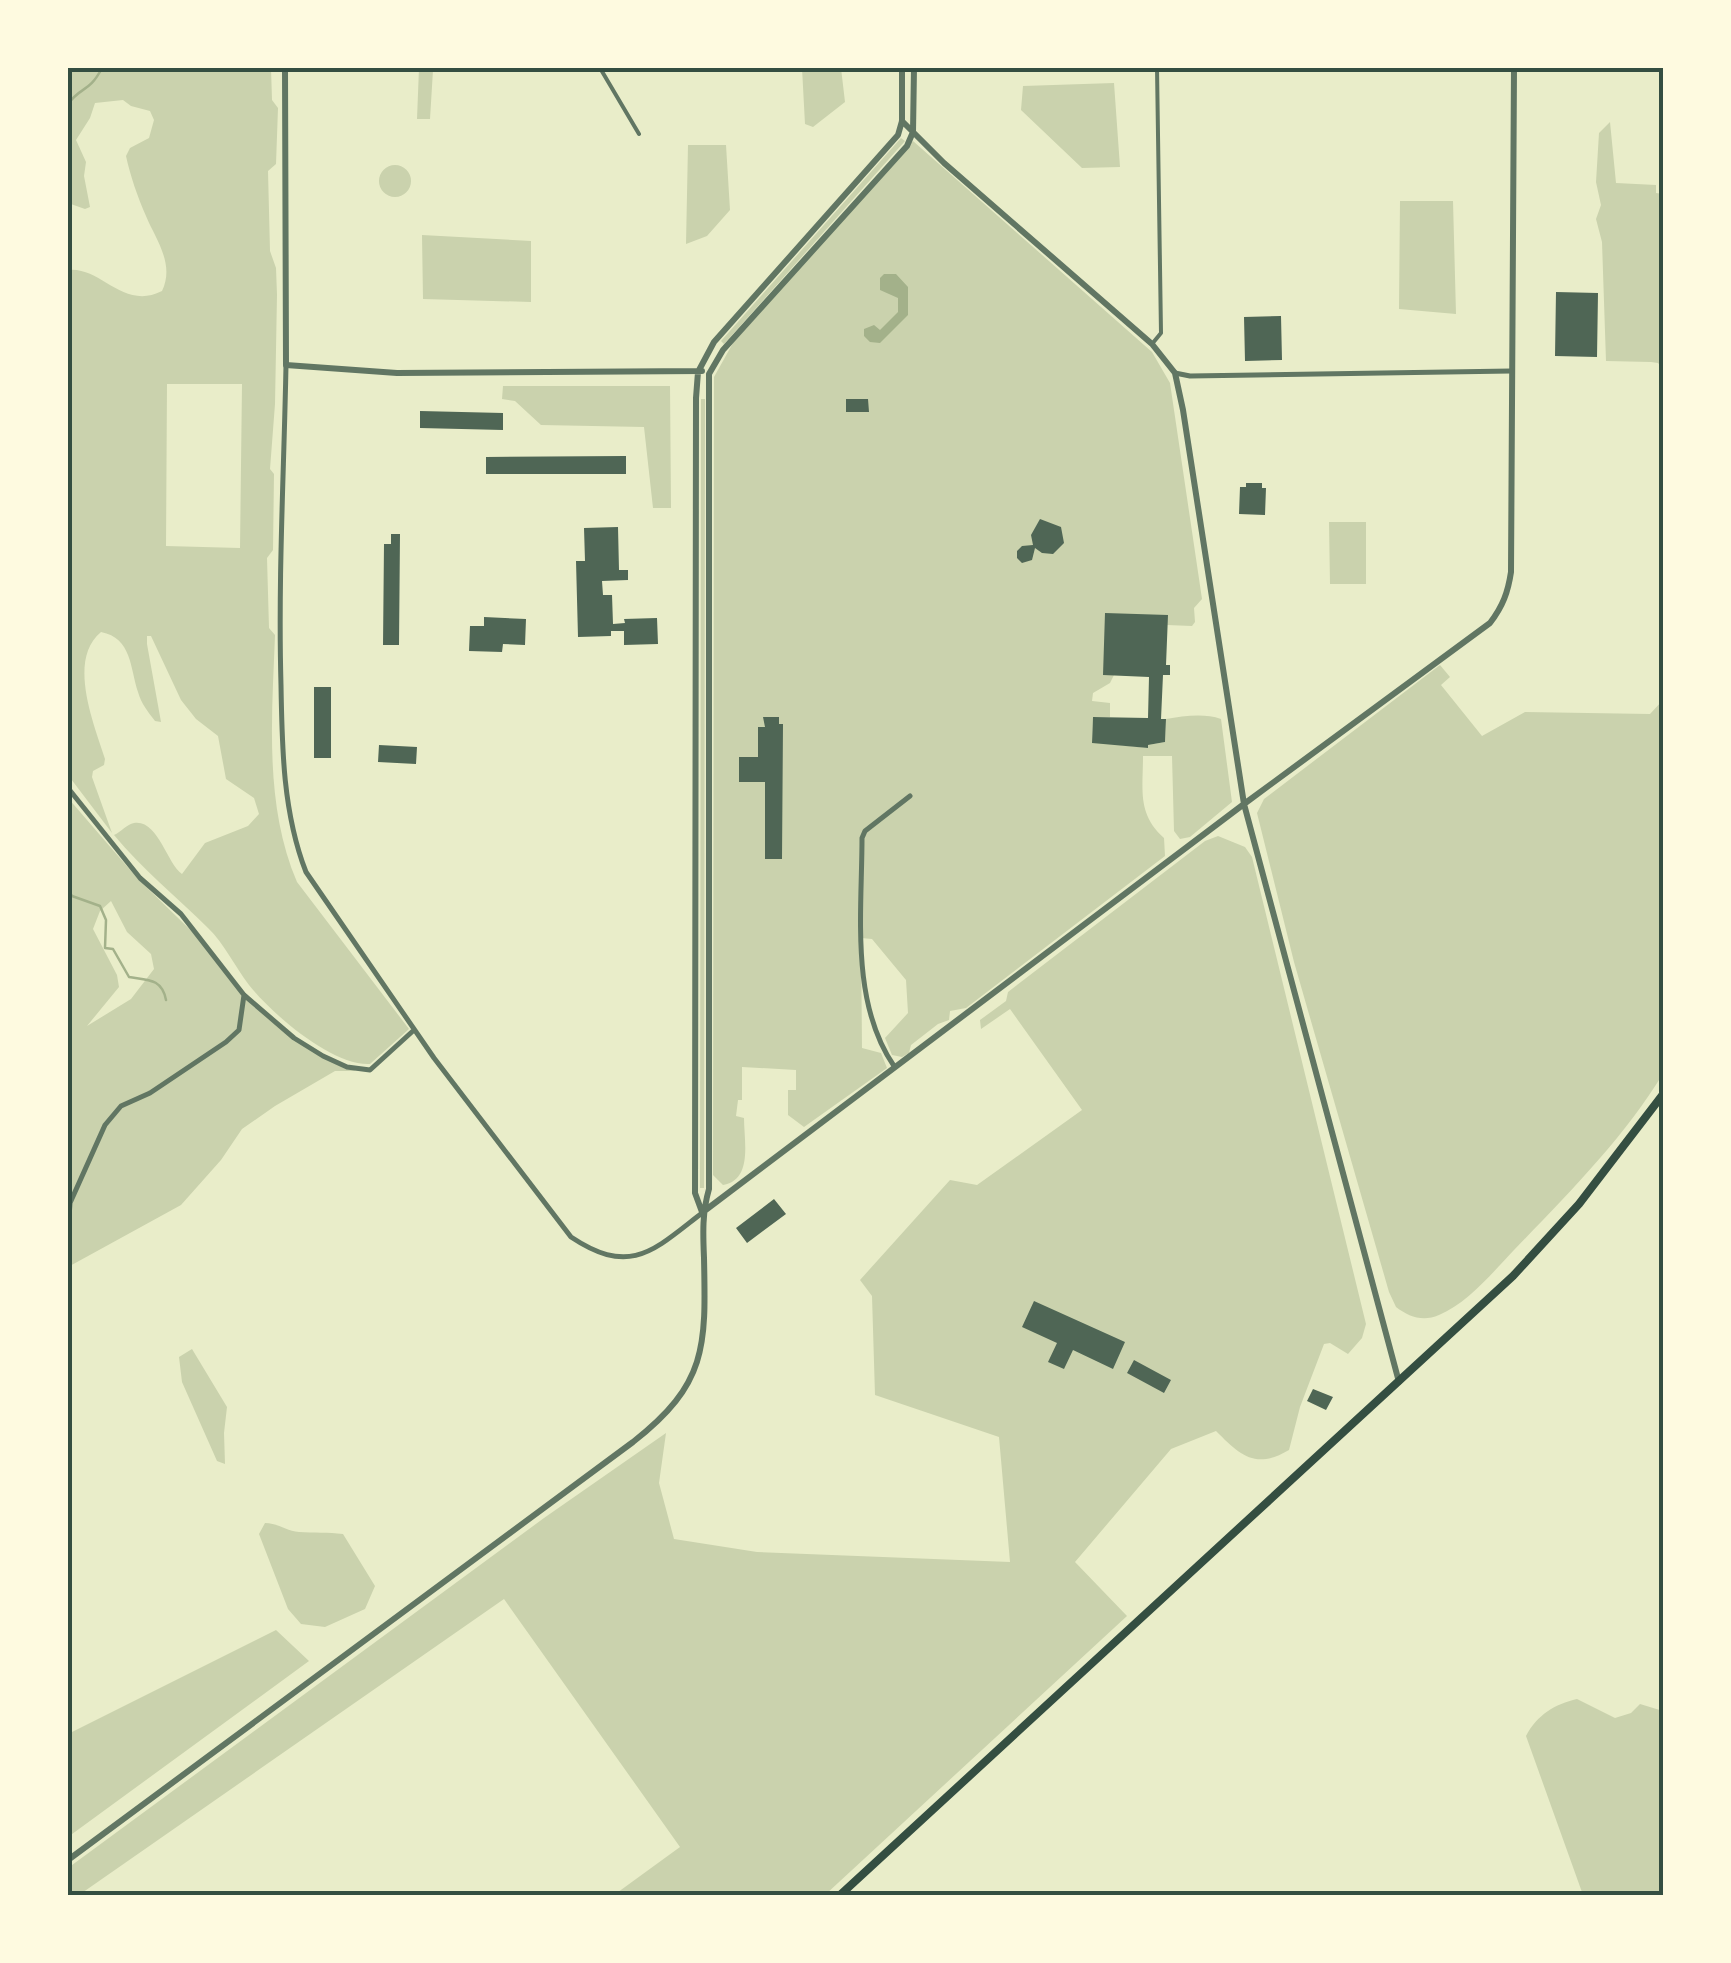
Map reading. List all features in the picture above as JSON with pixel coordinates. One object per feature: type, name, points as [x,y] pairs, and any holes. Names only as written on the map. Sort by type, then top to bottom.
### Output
[{"type":"main road","points":[[839,1896],[1399,1382],[1552,1236],[1664,1093]]},
{"type":"main road","points":[[849,1896],[859,1877]]},
{"type":"street","points":[[284,68],[286,365],[280,668],[283,768],[298,851],[322,898],[414,1029],[571,1237],[592,1251],[623,1256],[650,1254],[894,1066],[1490,622],[1508,592],[1511,572],[1514,68]]},
{"type":"street","points":[[600,68],[639,134]]},
{"type":"street","points":[[68,1860],[666,1416],[687,1388],[698,1362],[705,1325],[702,1213],[695,1193],[694,513],[698,372],[714,342],[892,142],[902,121],[902,68]]},
{"type":"street","points":[[702,1213],[709,1189],[709,374],[723,350],[902,151],[913,132],[914,68]]},
{"type":"street","points":[[1152,344],[1161,334],[1157,68]]},
{"type":"street","points":[[902,121],[1152,344],[1174,373],[1244,804],[1399,1382]]},
{"type":"street","points":[[286,365],[397,373],[698,372],[712,367]]},
{"type":"street","points":[[1174,373],[1190,376],[1512,371]]},
{"type":"street","points":[[68,788],[140,878],[181,914],[244,995],[294,1038],[323,1056],[370,1070],[414,1029]]},
{"type":"street","points":[[894,1066],[879,1045],[866,1005],[862,838],[865,830],[910,796]]},
{"type":"street","points":[[68,1231],[70,1203],[105,1124],[121,1106],[150,1093],[239,1030],[244,995]]},
{"type":"shaded area","points":[[68,68],[271,68],[272,100],[278,108],[276,164],[268,171],[270,251],[276,268],[277,295],[270,469],[274,474],[273,550],[267,558],[269,628],[275,635],[275,791],[286,853],[297,882],[409,1029],[370,1064],[338,1057],[321,1048],[272,1010],[249,985],[214,934],[114,835],[131,824],[150,828],[182,874],[205,843],[248,826],[259,814],[254,798],[226,779],[218,736],[196,719],[181,700],[151,636],[147,636],[147,644],[161,722],[155,721],[143,704],[128,655],[119,641],[101,632],[86,659],[86,693],[105,759],[92,777],[112,833],[68,775],[68,270],[91,274],[136,296],[162,291],[165,262],[126,156],[130,148],[149,138],[154,120],[150,111],[123,100],[95,103],[76,140],[86,162],[84,176],[90,207],[68,203]],"holes":[[[167,384],[242,384],[240,548],[166,546]]]},
{"type":"shaded area","points":[[419,68],[433,70],[430,119],[417,119]]},
{"type":"shaded area","points":[[802,68],[841,68],[845,102],[813,127],[805,124]]},
{"type":"shaded area","points":[[1114,83],[1120,167],[1082,168],[1021,110],[1023,86]]},
{"type":"shaded area","points":[[1610,122],[1616,183],[1656,185],[1656,193],[1663,194],[1663,369],[1651,362],[1606,361],[1602,242],[1596,219],[1601,205],[1596,182],[1599,133]]},
{"type":"shaded area","points":[[901,138],[905,141],[724,344],[721,341]]},
{"type":"shaded area","points":[[913,141],[1152,352],[1170,383],[1202,599],[1194,608],[1192,626],[1167,625],[1103,674],[1114,675],[1110,683],[1093,693],[1092,701],[1110,703],[1110,717],[1093,717],[1092,742],[1148,748],[1165,742],[1166,719],[1221,719],[1232,802],[1190,837],[1180,839],[1174,831],[1172,756],[1143,756],[1145,810],[1164,838],[1165,856],[966,1008],[950,1011],[949,1020],[911,1045],[909,1053],[902,1057],[892,1055],[885,1038],[908,1013],[906,980],[872,939],[861,938],[862,1048],[881,1053],[887,1068],[804,1127],[788,1115],[788,1090],[796,1090],[796,1070],[742,1067],[742,1100],[738,1100],[736,1116],[744,1118],[745,1158],[739,1176],[723,1185],[713,1175],[714,377],[733,343]]},
{"type":"shaded area","points":[[688,145],[726,145],[730,210],[707,236],[686,244]]},
{"type":"shaded area","points":[[395,165],[406,170],[411,181],[406,192],[395,197],[384,192],[379,181],[384,170]]},
{"type":"shaded area","points":[[1400,201],[1453,201],[1456,314],[1399,309]]},
{"type":"shaded area","points":[[422,235],[531,241],[531,302],[423,299]]},
{"type":"shaded area","points":[[884,274],[896,274],[908,287],[908,315],[880,343],[870,342],[864,329],[874,325],[880,330],[898,312],[898,298],[880,290]]},
{"type":"shaded area","points":[[503,386],[670,386],[671,508],[653,508],[644,427],[541,425],[515,401],[502,399]]},
{"type":"shaded area","points":[[701,399],[705,399],[704,1188],[700,1188]]},
{"type":"shaded area","points":[[1329,522],[1366,522],[1366,584],[1330,584]]},
{"type":"shaded area","points":[[1440,665],[1450,677],[1441,685],[1482,736],[1525,712],[1650,714],[1663,700],[1664,1072],[1594,1165],[1489,1277],[1450,1310],[1422,1318],[1396,1307],[1389,1292],[1294,962],[1257,813],[1264,799]]},
{"type":"shaded area","points":[[68,798],[138,879],[213,952],[250,1001],[301,1042],[356,1071],[335,1071],[275,1106],[242,1129],[221,1160],[181,1205],[68,1267]],"holes":[[[111,901],[127,932],[151,954],[154,969],[131,999],[87,1026],[119,987],[117,975],[93,929],[100,911]]]},
{"type":"shaded area","points":[[1218,836],[1245,847],[1252,857],[1366,1324],[1362,1338],[1348,1354],[1330,1343],[1324,1344],[1300,1407],[1289,1450],[1267,1459],[1249,1457],[1216,1431],[1171,1449],[1075,1562],[1127,1616],[825,1895],[614,1895],[680,1847],[504,1599],[79,1895],[68,1895],[68,1868],[544,1518],[666,1433],[659,1483],[674,1539],[757,1552],[1010,1562],[999,1437],[875,1395],[872,1296],[860,1280],[950,1180],[977,1185],[1082,1110],[1010,1009],[981,1029],[980,1020],[1006,1001],[1008,992],[1205,841]]},
{"type":"shaded area","points":[[192,1349],[227,1407],[225,1464],[217,1461],[182,1382],[179,1357]]},
{"type":"shaded area","points":[[265,1523],[299,1532],[343,1534],[375,1586],[365,1609],[325,1627],[301,1624],[288,1609],[259,1534]]},
{"type":"shaded area","points":[[276,1630],[309,1661],[68,1837],[68,1734]]},
{"type":"shaded area","points":[[1577,1699],[1615,1718],[1631,1713],[1640,1704],[1663,1711],[1663,1895],[1583,1895],[1526,1736],[1547,1712]]},
{"type":"building","points":[[1556,292],[1598,293],[1597,357],[1555,356]]},
{"type":"building","points":[[1281,316],[1282,360],[1245,361],[1244,317]]},
{"type":"building","points":[[846,399],[868,399],[869,412],[846,412]]},
{"type":"building","points":[[420,411],[503,413],[503,430],[420,428]]},
{"type":"building","points":[[626,456],[626,474],[486,474],[486,457]]},
{"type":"building","points":[[1246,483],[1262,483],[1262,488],[1266,488],[1265,515],[1239,514],[1240,487],[1246,487]]},
{"type":"building","points":[[1040,519],[1061,527],[1064,543],[1053,554],[1035,548],[1032,560],[1022,563],[1017,551],[1033,545],[1031,535]]},
{"type":"building","points":[[618,527],[619,570],[628,570],[628,580],[602,581],[603,595],[612,595],[613,624],[625,623],[624,619],[657,618],[658,644],[624,645],[624,631],[611,631],[611,636],[578,637],[576,561],[585,561],[584,528]]},
{"type":"building","points":[[391,534],[400,534],[399,645],[383,645],[384,544],[391,544]]},
{"type":"building","points":[[1105,613],[1168,615],[1166,665],[1170,665],[1170,675],[1163,675],[1161,719],[1166,719],[1165,742],[1148,748],[1092,743],[1093,717],[1148,718],[1149,677],[1103,675]]},
{"type":"building","points":[[484,617],[526,619],[525,645],[503,644],[502,652],[469,651],[470,626],[484,626]]},
{"type":"building","points":[[314,687],[331,687],[331,758],[314,758]]},
{"type":"building","points":[[763,717],[779,717],[779,724],[783,724],[782,859],[765,859],[765,782],[739,782],[739,757],[758,757],[758,727],[765,727]]},
{"type":"building","points":[[379,745],[417,747],[416,764],[378,762]]},
{"type":"building","points":[[774,1199],[786,1214],[747,1243],[736,1228]]},
{"type":"building","points":[[1034,1301],[1125,1342],[1113,1369],[1073,1350],[1064,1369],[1048,1362],[1057,1343],[1022,1327]]},
{"type":"building","points":[[1134,1360],[1171,1380],[1164,1393],[1127,1373]]},
{"type":"building","points":[[1313,1389],[1333,1397],[1326,1410],[1307,1401]]},
{"type":"waterway","points":[[68,104],[93,82],[102,68]]},
{"type":"waterway","points":[[68,890],[72,896],[100,906],[106,920],[105,948],[113,949],[129,977],[157,984],[166,1000]]}]
